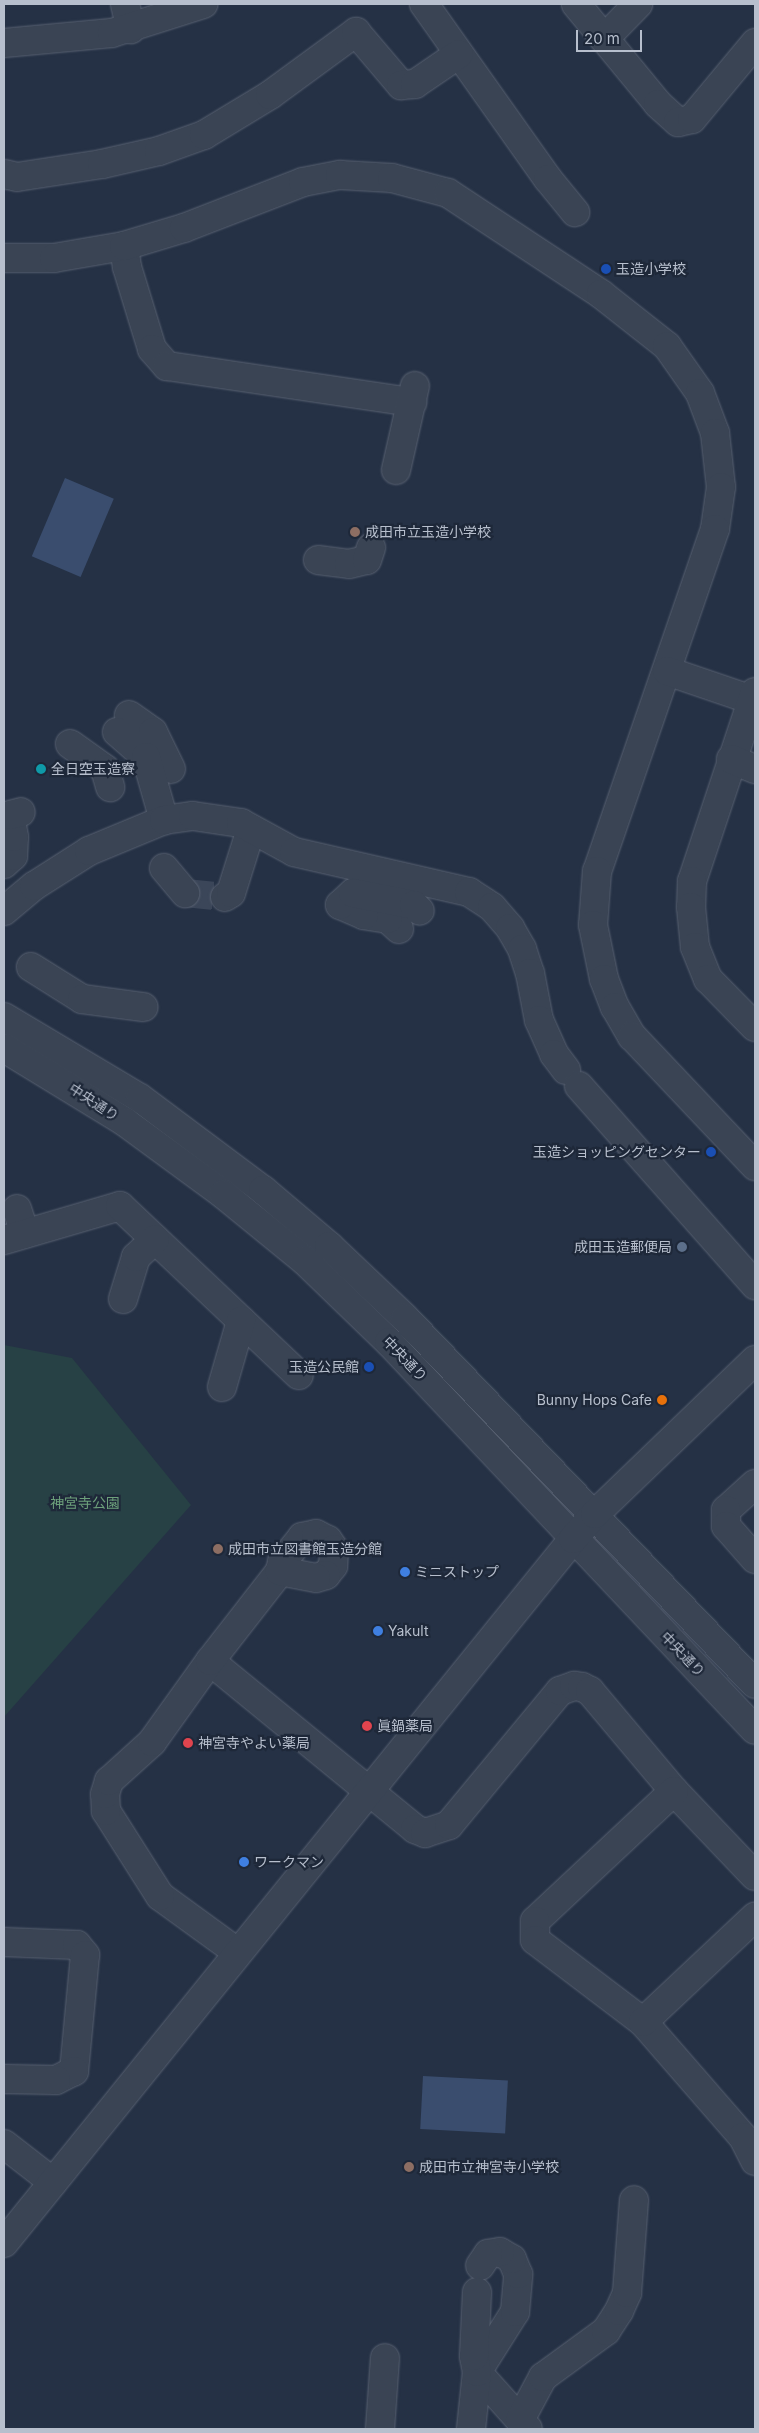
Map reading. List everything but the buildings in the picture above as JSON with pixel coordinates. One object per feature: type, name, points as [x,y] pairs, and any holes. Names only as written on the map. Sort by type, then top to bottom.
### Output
[{"type":"street","points":[[4,43],[100,36],[128,16],[203,4]]},
{"type":"street","points":[[424,4],[575,212]]},
{"type":"street","points":[[576,4],[658,104],[678,122],[692,119],[755,43]]},
{"type":"street","points":[[604,38],[638,4]]},
{"type":"street","points":[[4,174],[17,177],[102,164],[159,151],[204,135],[270,95],[356,32],[401,85],[415,84],[459,54]]},
{"type":"street","points":[[4,258],[54,258],[124,246],[184,228],[303,182],[340,175],[392,178],[448,193],[601,294],[667,346],[700,393],[715,433],[721,487],[715,529],[597,871],[594,925],[598,951],[615,1007],[632,1036],[755,1166]]},
{"type":"street","points":[[124,246],[127,267],[152,349],[167,366],[414,394],[396,470]]},
{"type":"street","points":[[318,560],[349,564],[367,560],[371,548]]},
{"type":"street","points":[[667,672],[754,696],[743,764],[692,881],[691,906],[695,947],[708,979],[755,1027]]},
{"type":"street","points":[[123,723],[146,757],[163,772],[164,820]]},
{"type":"street","points":[[70,744],[106,769],[110,787]]},
{"type":"street","points":[[4,864],[14,856],[14,837],[10,815],[20,812]]},
{"type":"street","points":[[4,911],[34,886],[89,851],[164,820],[200,817],[241,823],[294,852],[469,892],[492,907],[522,949],[530,973],[539,1020],[554,1054],[572,1078],[755,1285]]},
{"type":"street","points":[[225,897],[231,893],[251,829]]},
{"type":"street","points":[[164,868],[185,893]]},
{"type":"street","points":[[399,929],[388,920],[364,915],[340,905],[352,893],[414,906],[420,911]]},
{"type":"street","points":[[31,967],[82,999],[143,1006]]},
{"type":"street","name":"中央通り","points":[[4,1017],[140,1098],[263,1190],[315,1233],[406,1318],[755,1684]]},
{"type":"street","name":"中央通り","points":[[4,1048],[125,1122],[223,1194],[304,1260],[389,1342],[755,1730]]},
{"type":"street","points":[[15,1227],[120,1206],[299,1375]]},
{"type":"street","points":[[123,1299],[136,1257],[155,1239]]},
{"type":"street","points":[[222,1387],[241,1321]]},
{"type":"street","points":[[4,2244],[237,1952],[594,1514],[755,1360]]},
{"type":"street","points":[[755,1484],[726,1510],[726,1526],[755,1559]]},
{"type":"street","points":[[237,1952],[160,1896],[106,1810],[109,1781],[152,1742],[210,1661],[280,1571]]},
{"type":"street","points":[[210,1661],[370,1790],[414,1829],[425,1833],[439,1831],[454,1820],[560,1691],[574,1686],[590,1690],[674,1791],[755,1876]]},
{"type":"street","points":[[674,1791],[535,1921],[535,1940],[644,2022],[749,2132],[755,2161]]},
{"type":"street","points":[[644,2022],[755,1917]]},
{"type":"street","points":[[4,1942],[76,1945],[85,1954],[74,2071],[56,2080],[4,2078]]},
{"type":"street","points":[[4,2144],[53,2182]]},
{"type":"street","points":[[477,2372],[524,2425],[543,2377],[606,2331],[619,2311],[627,2293],[634,2200]]},
{"type":"street","points":[[472,2429],[477,2372],[474,2356],[478,2279],[488,2254],[500,2252],[512,2259],[518,2274],[515,2312],[477,2372]]},
{"type":"street","points":[[380,2429],[385,2358]]},
{"type":"green space","name":"神宮寺公園","points":[[4,1345],[72,1358],[191,1505],[4,1717]]},
{"type":"water","points":[[65,478],[114,499],[81,577],[32,556]]},
{"type":"water","points":[[423,2076],[508,2080],[505,2133],[420,2129]]},
{"type":"tunnel","points":[[185,893],[225,897]]},
{"type":"place","name":"玉造小学校","points":[[606,269]]},
{"type":"place","name":"成田市立玉造小学校","points":[[355,532]]},
{"type":"place","name":"全日空玉造寮","points":[[41,769]]},
{"type":"place","name":"玉造ショッピングセンター","points":[[711,1152]]},
{"type":"place","name":"成田玉造郵便局","points":[[682,1247]]},
{"type":"place","name":"玉造公民館","points":[[369,1367]]},
{"type":"place","name":"Bunny Hops Cafe","points":[[662,1400]]},
{"type":"place","name":"成田市立図書館玉造分館","points":[[218,1549]]},
{"type":"place","name":"ミニストップ","points":[[405,1572]]},
{"type":"place","name":"Yakult","points":[[378,1631]]},
{"type":"place","name":"眞鍋薬局","points":[[367,1726]]},
{"type":"place","name":"神宮寺やよい薬局","points":[[188,1743]]},
{"type":"place","name":"ワークマン","points":[[244,1862]]},
{"type":"place","name":"成田市立神宮寺小学校","points":[[409,2167]]}]
